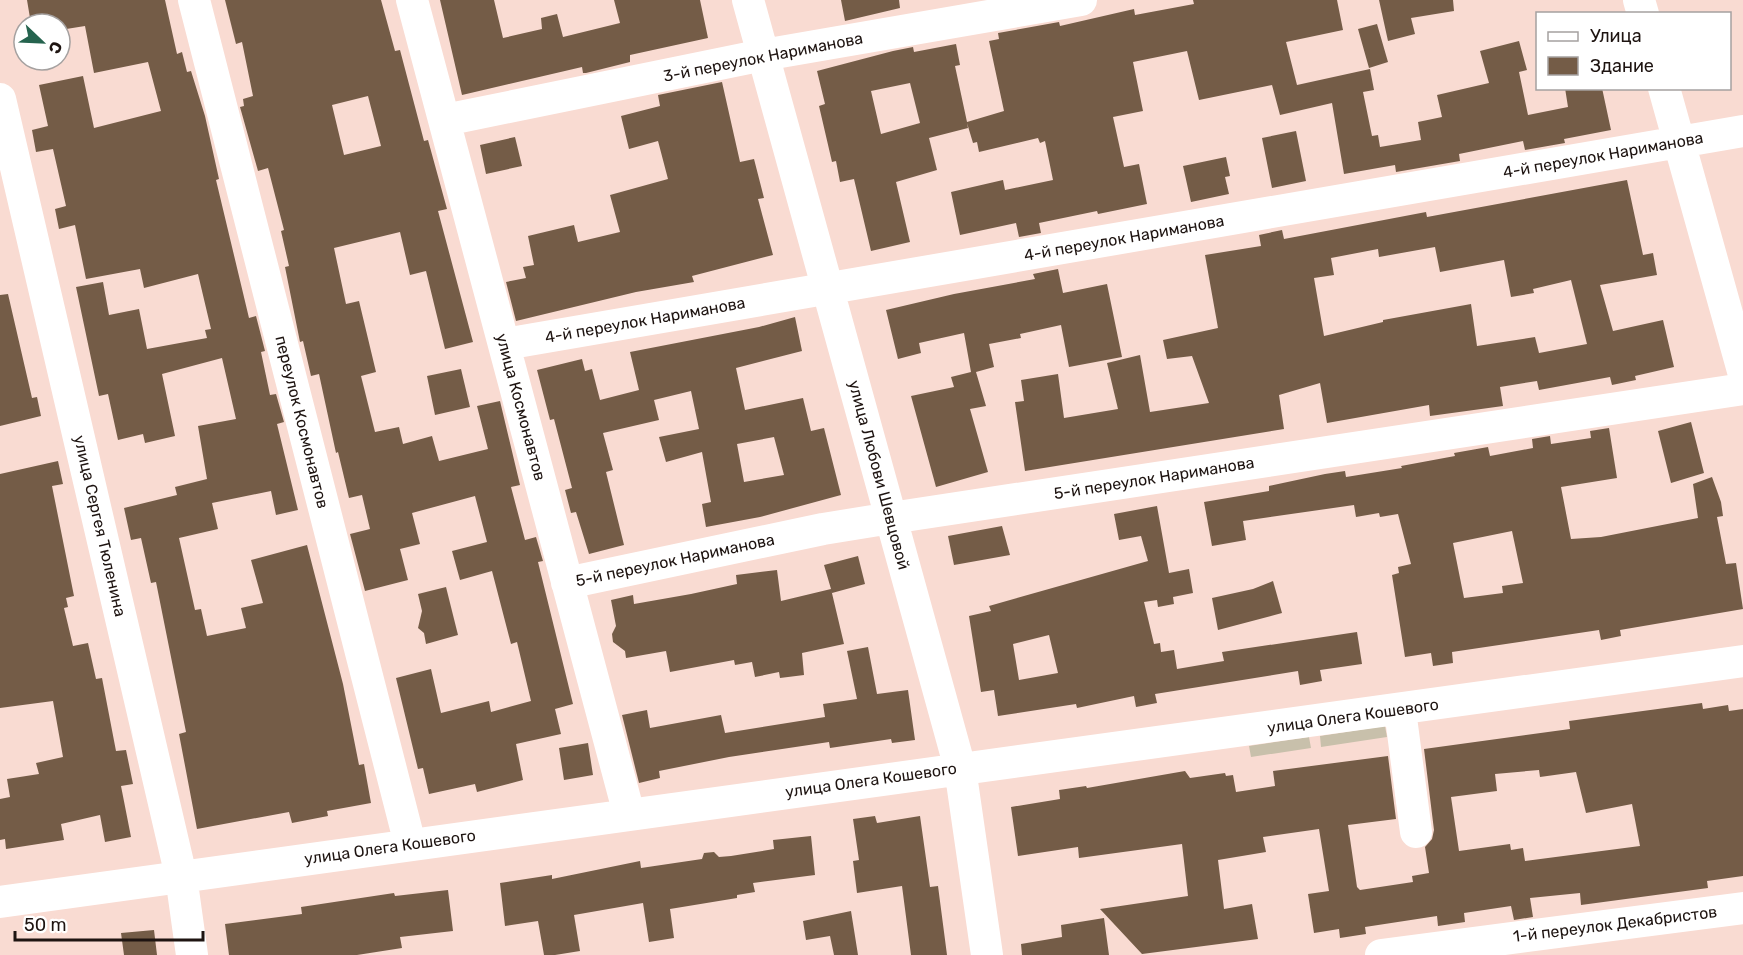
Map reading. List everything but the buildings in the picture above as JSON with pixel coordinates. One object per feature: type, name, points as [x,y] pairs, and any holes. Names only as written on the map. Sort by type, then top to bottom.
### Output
[{"type":"street","name":"переулок Космонавтов","points":[[194,0],[410,844]]},
{"type":"street","name":"улица Космонавтов","points":[[412,0],[629,814]]},
{"type":"street","name":"улица Любови Шевцовой","points":[[748,0],[960,768],[987,955]]},
{"type":"street","name":"3-й переулок Нариманова","points":[[445,120],[763,55],[1082,0]]},
{"type":"street","points":[[1665,90],[1743,371]]},
{"type":"street","name":"улица Сергея Тюленина","points":[[0,99],[181,876],[192,955]]},
{"type":"street","name":"4-й переулок Нариманова","points":[[505,344],[1743,131]]},
{"type":"street","name":"5-й переулок Нариманова","points":[[567,583],[824,529],[1743,389]]},
{"type":"street","name":"улица Олега Кошевого","points":[[0,902],[1743,661]]},
{"type":"street","points":[[1400,710],[1416,832]]},
{"type":"street","name":"1-й переулок Декабристов","points":[[1381,955],[1743,908]]},
{"type":"shaded area","points":[[1385,726],[1387,737],[1321,747],[1320,736]]},
{"type":"shaded area","points":[[1309,737],[1311,748],[1251,757],[1249,746]]}]
